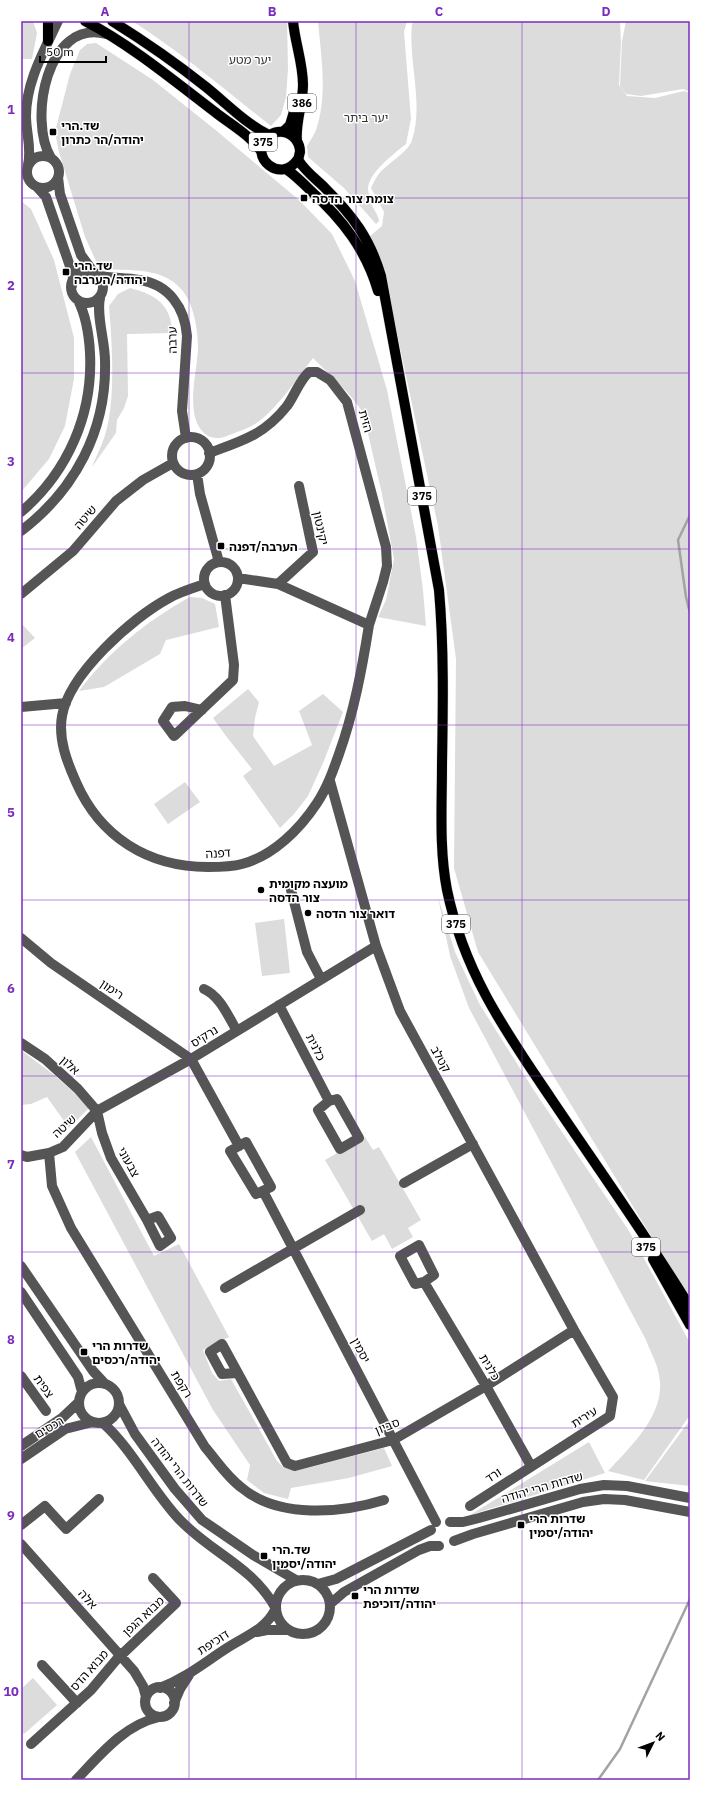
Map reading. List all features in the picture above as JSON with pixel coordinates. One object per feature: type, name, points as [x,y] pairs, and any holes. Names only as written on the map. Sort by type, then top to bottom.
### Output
[{"type":"main road","points":[[48,21],[48,41]]},
{"type":"main road","name":"375","points":[[85,21],[110,35],[181,86],[249,138],[261,152],[264,160],[270,167],[276,169],[286,169],[330,209],[341,221],[361,249],[376,282],[396,355]]},
{"type":"main road","name":"375","points":[[112,21],[145,42],[204,85],[257,128],[269,135]]},
{"type":"main road","name":"386","points":[[293,21],[302,64],[303,95],[297,141]]},
{"type":"main road","name":"386","points":[[282,132],[288,128],[292,122],[302,64]]},
{"type":"main road","name":"375","points":[[261,152],[263,142],[269,135],[282,132],[290,134],[297,141]]},
{"type":"main road","points":[[286,169],[291,167],[298,159],[300,150],[297,141]]},
{"type":"main road","name":"375","points":[[298,159],[302,166],[351,215],[372,248],[381,276],[439,590],[441,613],[442,834],[447,887],[452,909],[469,962],[492,1008],[518,1052],[654,1248],[690,1307]]},
{"type":"main road","name":"375","points":[[601,1171],[690,1325]]},
{"type":"street","points":[[21,512],[40,494],[56,474],[73,445],[84,414],[88,388],[90,352],[83,309],[72,291],[72,272],[46,198],[29,180],[25,171],[30,154],[26,116],[28,101],[34,76],[58,21]]},
{"type":"street","points":[[21,531],[52,505],[69,482],[87,451],[99,418],[105,375],[102,331],[98,307],[102,282],[84,261],[81,255],[60,194],[58,167],[51,158],[44,143],[41,116],[44,92],[57,56],[64,44],[82,33],[94,31],[110,35]]},
{"type":"street","points":[[25,171],[36,157],[41,156],[51,158]]},
{"type":"street","points":[[21,184],[46,188],[51,186],[58,177]]},
{"type":"street","points":[[72,286],[73,280],[81,273],[86,272],[96,274]]},
{"type":"street","name":"ערבה","points":[[96,274],[139,280],[159,286],[176,302],[183,314],[187,336],[182,411],[186,438]]},
{"type":"street","points":[[78,300],[90,303],[113,285],[124,279]]},
{"type":"street","name":"הזית","points":[[209,453],[246,439],[263,430],[275,420],[288,404],[304,377],[309,372],[318,372],[330,380],[347,402],[386,547],[387,566],[369,625]]},
{"type":"street","points":[[192,437],[203,442],[209,453],[210,458],[206,468],[197,474],[186,474],[176,468],[172,456],[176,445],[186,438],[192,437]]},
{"type":"street","name":"שיטה","points":[[21,594],[73,551],[116,501],[143,480],[174,463]]},
{"type":"street","points":[[197,474],[200,494],[218,562]]},
{"type":"street","name":"יקינטון","points":[[278,584],[314,552],[299,486]]},
{"type":"street","points":[[218,562],[229,564],[237,573],[238,578],[234,589],[225,595],[215,594],[207,588],[204,574],[210,566],[218,562]]},
{"type":"street","points":[[238,578],[278,584],[369,625]]},
{"type":"street","name":"דפנה","points":[[205,584],[170,598],[139,619],[110,643],[87,668],[70,691],[62,717],[62,736],[68,764],[80,791],[95,815],[112,834],[138,852],[165,862],[193,867],[220,867],[242,864],[267,852],[283,842],[305,818],[318,802],[330,781],[346,736],[359,686],[369,625]]},
{"type":"street","points":[[202,710],[233,680],[234,665],[225,595]]},
{"type":"street","points":[[21,707],[66,703]]},
{"type":"street","name":"קטלב","points":[[330,781],[376,946],[400,1011],[574,1330]]},
{"type":"street","points":[[291,890],[307,952],[321,979]]},
{"type":"street","name":"רימון","points":[[21,938],[50,963],[191,1059]]},
{"type":"street","name":"נרקיס","points":[[97,1112],[191,1059],[376,946]]},
{"type":"street","points":[[204,988],[212,992],[217,998],[237,1031]]},
{"type":"street","name":"כלנית","points":[[279,1004],[329,1101]]},
{"type":"street","name":"אלון","points":[[21,1043],[45,1060],[78,1089],[97,1112]]},
{"type":"street","points":[[191,1059],[239,1146]]},
{"type":"street","points":[[337,1099],[358,1138],[340,1149],[318,1110],[329,1101],[337,1099]]},
{"type":"street","name":"שיטה","points":[[21,1154],[27,1157],[50,1153],[63,1147],[97,1112]]},
{"type":"street","name":"צבעוני","points":[[97,1112],[102,1133],[111,1158],[148,1220]]},
{"type":"street","points":[[246,1142],[271,1187],[263,1191],[256,1194],[230,1151],[246,1142]]},
{"type":"street","points":[[404,1183],[472,1144]]},
{"type":"street","name":"רקפת","points":[[50,1153],[52,1186],[71,1228],[205,1447],[226,1474],[243,1490],[284,1508],[305,1510],[346,1509],[384,1500]]},
{"type":"street","name":"יסמין","points":[[263,1191],[393,1440],[433,1526]]},
{"type":"street","points":[[225,1288],[360,1210]]},
{"type":"street","points":[[21,1266],[93,1371],[105,1384],[114,1389],[119,1399],[116,1414],[112,1418],[98,1422]]},
{"type":"street","name":"כלנית","points":[[424,1282],[486,1386],[531,1466]]},
{"type":"street","points":[[21,1292],[78,1377],[81,1397],[81,1412],[88,1420],[98,1422],[118,1436],[177,1517],[191,1532],[247,1572],[260,1585],[275,1609],[277,1618],[287,1630],[296,1634],[304,1635],[313,1633],[321,1628],[327,1621],[330,1613],[330,1604],[328,1596],[318,1584],[312,1581],[296,1580],[281,1590],[277,1598],[275,1609]]},
{"type":"street","name":"סביון","points":[[237,1373],[287,1464],[295,1466],[393,1440],[486,1386],[574,1330]]},
{"type":"street","name":"עירית","points":[[531,1466],[610,1416],[613,1398],[574,1330]]},
{"type":"street","name":"צפית","points":[[21,1376],[46,1411]]},
{"type":"street","points":[[81,1397],[90,1385],[100,1383],[105,1384]]},
{"type":"street","name":"רכסים","points":[[21,1446],[62,1418],[81,1397]]},
{"type":"street","name":"שדרות הרי יהודה","points":[[119,1404],[135,1434],[175,1489],[202,1520],[253,1555],[296,1580]]},
{"type":"street","name":"רכסים","points":[[21,1459],[65,1429],[98,1422]]},
{"type":"street","name":"ורד","points":[[470,1506],[531,1466]]},
{"type":"street","name":"שדרות הרי יהודה","points":[[450,1522],[463,1522],[580,1489],[604,1485],[627,1486],[690,1498]]},
{"type":"street","points":[[21,1525],[45,1506],[66,1529],[99,1499]]},
{"type":"street","points":[[330,1604],[344,1592],[419,1550],[430,1546],[447,1546],[466,1536],[594,1500],[625,1500],[690,1512]]},
{"type":"street","points":[[318,1584],[336,1579],[443,1520],[450,1522],[456,1528],[456,1537],[454,1541]]},
{"type":"street","points":[[433,1526],[431,1538],[439,1546]]},
{"type":"street","name":"אלה","points":[[21,1544],[134,1671],[143,1686],[145,1700]]},
{"type":"street","name":"מבוא הגפן","points":[[120,1655],[176,1604],[153,1578]]},
{"type":"street","name":"דוכיפת","points":[[159,1688],[190,1674],[230,1646],[252,1634],[269,1620],[275,1609]]},
{"type":"street","name":"דוכיפת","points":[[252,1634],[268,1630],[287,1630]]},
{"type":"street","name":"מבוא הדס","points":[[31,1744],[94,1687],[120,1655]]},
{"type":"street","name":"מבוא הדס","points":[[42,1665],[77,1703]]},
{"type":"street","name":"אלה","points":[[134,1671],[159,1688]]},
{"type":"street","name":"דוכיפת","points":[[174,1703],[180,1689],[190,1674]]},
{"type":"street","points":[[76,1780],[128,1729],[137,1718],[150,1691],[159,1688],[170,1692],[174,1703],[170,1713],[142,1722],[128,1729]]},
{"type":"street","points":[[145,1700],[149,1712],[159,1717]]},
{"type":"green space","points":[[21,21],[33,21],[37,33],[32,59],[21,59]]},
{"type":"green space","name":"יער מטע","points":[[132,21],[287,21],[288,69],[286,97],[281,115],[271,126],[185,58]]},
{"type":"green space","name":"יער ביתר","points":[[318,21],[407,21],[404,32],[411,119],[406,144],[377,170],[369,183],[369,193],[379,221],[376,224],[344,188],[308,157],[307,146],[316,130],[322,103],[323,76]]},
{"type":"green space","points":[[415,21],[620,21],[621,42],[619,85],[627,96],[655,98],[684,91],[690,93],[690,1300],[478,952],[454,868],[456,659],[438,526],[392,310],[369,237],[382,226],[384,212],[371,188],[382,171],[407,149],[412,140],[415,126],[416,97],[411,38],[412,24]]},
{"type":"green space","points":[[626,21],[690,21],[690,92],[683,89],[641,96],[626,94],[620,86],[622,41]]},
{"type":"green space","points":[[96,43],[153,80],[218,132],[299,200],[332,234],[355,281],[387,390],[416,537],[426,626],[378,617],[386,600],[394,559],[382,494],[363,412],[348,393],[313,358],[286,394],[263,418],[255,424],[224,437],[216,438],[207,436],[199,426],[193,406],[198,342],[192,309],[185,295],[181,289],[165,277],[135,270],[105,269],[96,261],[85,237],[59,152],[55,132],[70,74],[80,50],[87,44]]},
{"type":"green space","points":[[21,201],[31,209],[54,260],[74,338],[74,379],[65,426],[49,459],[21,492]]},
{"type":"green space","points":[[130,288],[154,297],[160,302],[169,315],[172,333],[127,334],[128,396],[124,408],[117,420],[116,433],[92,467],[105,435],[111,405],[112,371],[109,306],[118,294]]},
{"type":"green space","points":[[190,597],[202,598],[215,604],[219,627],[166,640],[160,654],[104,687],[79,691],[103,663],[129,638],[159,616]]},
{"type":"green space","points":[[21,623],[35,638],[21,649]]},
{"type":"green space","points":[[248,689],[259,702],[253,736],[274,766],[312,745],[299,711],[323,694],[343,712],[308,796],[294,814],[280,828],[243,776],[252,769],[213,718]]},
{"type":"green space","points":[[185,782],[200,802],[168,824],[154,804]]},
{"type":"green space","points":[[438,897],[455,952],[480,1005],[535,1092],[629,1231],[690,1343],[690,1415],[644,1480],[608,1471],[627,1451],[645,1428],[658,1403],[660,1389],[657,1366],[646,1340],[469,1008],[450,956]]},
{"type":"green space","points":[[284,919],[290,973],[262,976],[255,923]]},
{"type":"green space","points":[[21,1050],[54,1075],[90,1107],[69,1128],[47,1097],[31,1104],[21,1105]]},
{"type":"green space","points":[[91,1137],[154,1256],[179,1244],[229,1337],[203,1350],[212,1373],[219,1381],[231,1379],[277,1461],[283,1467],[296,1471],[384,1448],[392,1466],[349,1478],[291,1488],[288,1499],[264,1493],[247,1480],[250,1465],[213,1410],[75,1152]]},
{"type":"green space","points":[[365,1137],[373,1150],[379,1147],[421,1220],[408,1228],[413,1237],[392,1249],[384,1234],[372,1241],[325,1160]]},
{"type":"green space","points":[[690,1420],[690,1486],[645,1481]]},
{"type":"green space","points":[[589,1442],[605,1473],[470,1515]]},
{"type":"green space","points":[[33,1678],[57,1705],[24,1734],[21,1731],[21,1689]]},
{"type":"waterway","points":[[690,515],[678,540],[686,597],[690,613]]},
{"type":"waterway","points":[[598,1780],[620,1749],[690,1599]]},
{"type":"place","name":"שד.הרי יהודה/הר כתרון","points":[[53,132]]},
{"type":"place","name":"צומת צור הדסה","points":[[304,198]]},
{"type":"place","name":"שד.הרי יהודה/הערבה","points":[[66,272]]},
{"type":"place","name":"הערבה/דפנה","points":[[221,546]]},
{"type":"place","name":"מועצה מקומית צור הדסה","points":[[261,890]]},
{"type":"place","name":"דואר צור הדסה","points":[[308,913]]},
{"type":"place","name":"שדרות הרי יהודה/רכסים","points":[[84,1352]]},
{"type":"place","name":"שדרות הרי יהודה/יסמין","points":[[521,1525]]},
{"type":"place","name":"שד.הרי יהודה/יסמין","points":[[264,1556]]},
{"type":"place","name":"שדרות הרי יהודה/דוכיפת","points":[[355,1596]]}]
